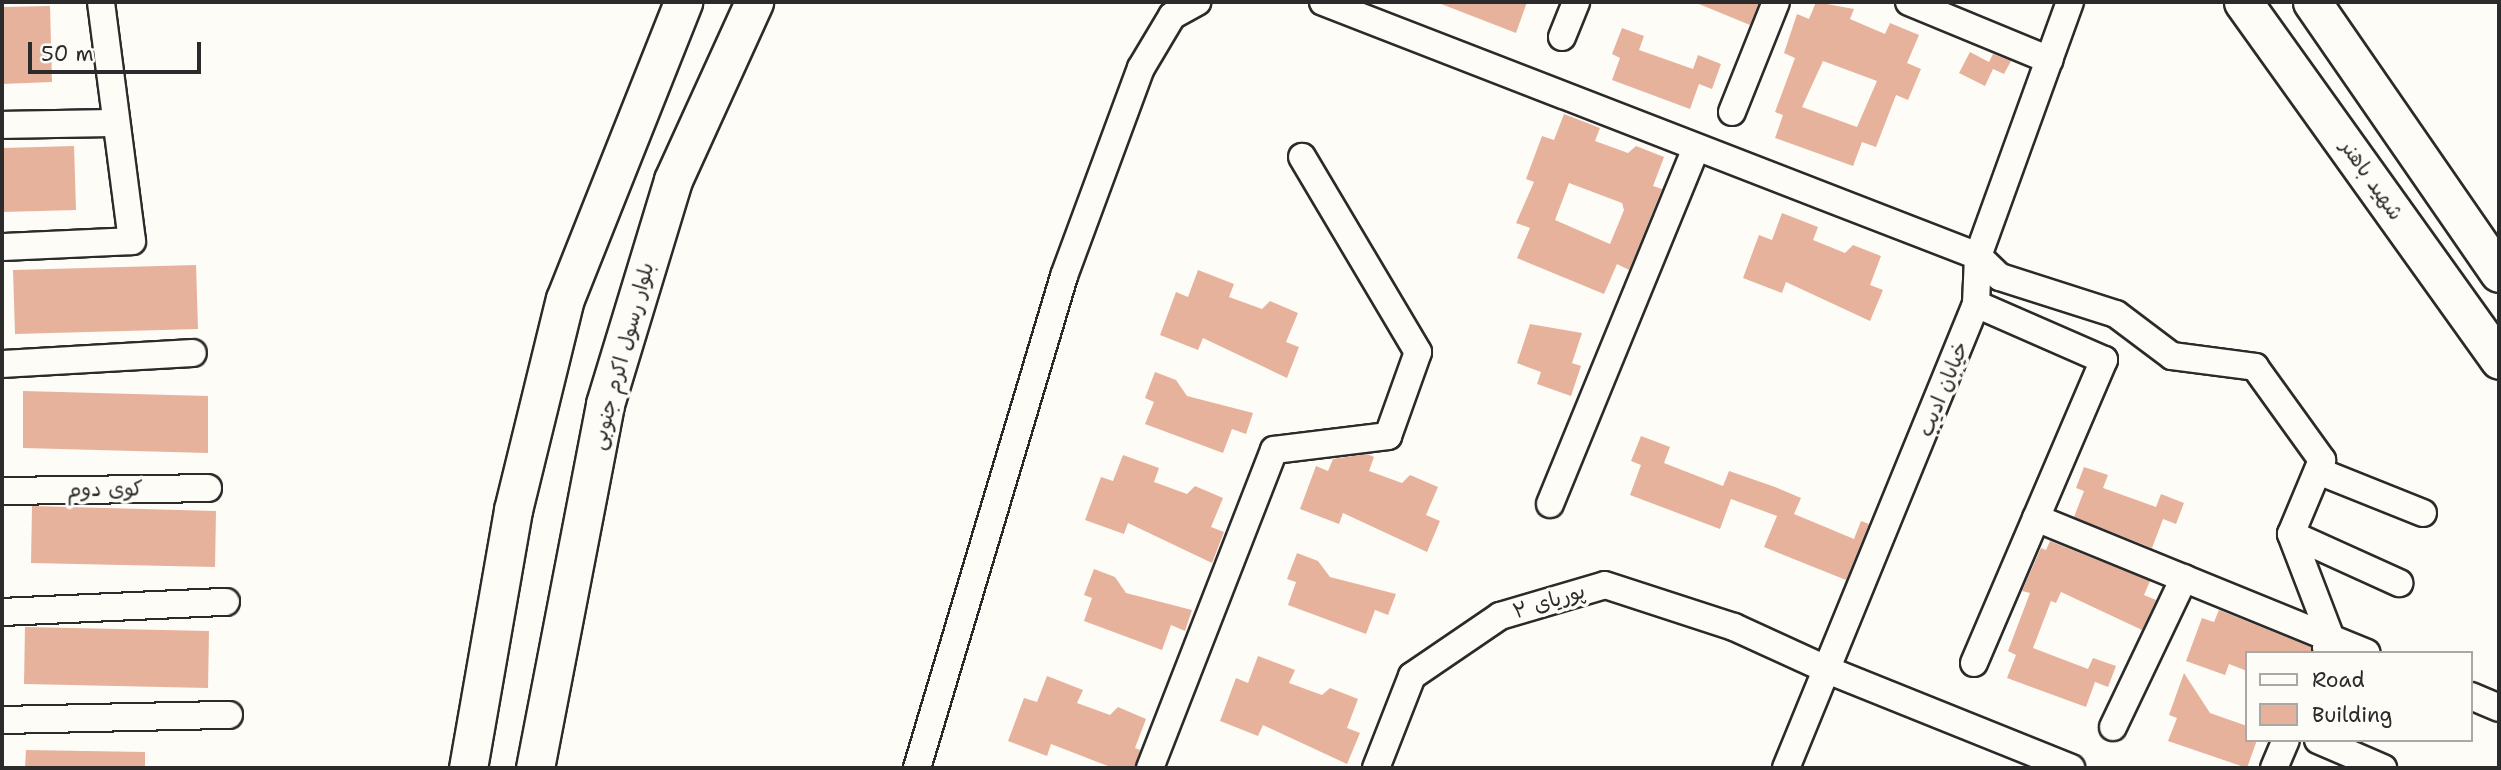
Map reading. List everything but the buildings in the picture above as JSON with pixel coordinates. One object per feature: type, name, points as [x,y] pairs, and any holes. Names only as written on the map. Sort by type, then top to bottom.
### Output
[{"type":"main road","points":[[468,768],[513,510],[565,299],[683,2]]},
{"type":"main road","name":"بلوار رسول اکرم جنوبی","points":[[535,768],[605,404],[673,180],[754,2]]},
{"type":"main road","name":"شهید باهنر","points":[[2243,2],[2499,360]]},
{"type":"main road","points":[[2312,2],[2499,273]]},
{"type":"street","points":[[2,247],[132,241],[114,123],[100,2]]},
{"type":"street","points":[[917,768],[1064,276],[1141,68],[1172,16],[1197,2]]},
{"type":"street","points":[[1323,2],[1695,149],[1978,256],[2000,277],[2116,314],[2172,356],[2255,367],[2303,427],[2322,460],[2291,534],[2327,645]]},
{"type":"street","points":[[1562,37],[1576,2]]},
{"type":"street","points":[[1732,112],[1776,2]]},
{"type":"street","points":[[1909,2],[2050,60]]},
{"type":"street","name":"خیابان ادیب","points":[[1786,768],[1830,671],[1976,304],[1978,256],[2070,2]]},
{"type":"street","points":[[2,125],[114,123]]},
{"type":"street","points":[[1550,504],[1695,149]]},
{"type":"street","points":[[1150,768],[1274,450],[1388,436],[1418,352],[1302,157]]},
{"type":"street","points":[[1975,663],[2104,360],[1976,304]]},
{"type":"street","points":[[2,364],[193,353]]},
{"type":"street","points":[[2318,471],[2423,513]]},
{"type":"street","name":"کوی دوم","points":[[2,491],[208,488]]},
{"type":"street","points":[[2036,518],[2185,578],[2327,645],[2357,651]]},
{"type":"street","points":[[2291,534],[2399,583]]},
{"type":"street","points":[[2113,727],[2185,578]]},
{"type":"street","name":"پوریای ۲","points":[[1376,768],[1412,676],[1500,616],[1605,585],[1734,626],[1830,671],[2071,768]]},
{"type":"street","points":[[2,612],[226,602]]},
{"type":"street","points":[[2473,697],[2499,708]]},
{"type":"street","points":[[2,720],[229,715]]},
{"type":"street","points":[[2274,768],[2285,742]]},
{"type":"street","points":[[2323,742],[2383,768]]}]
